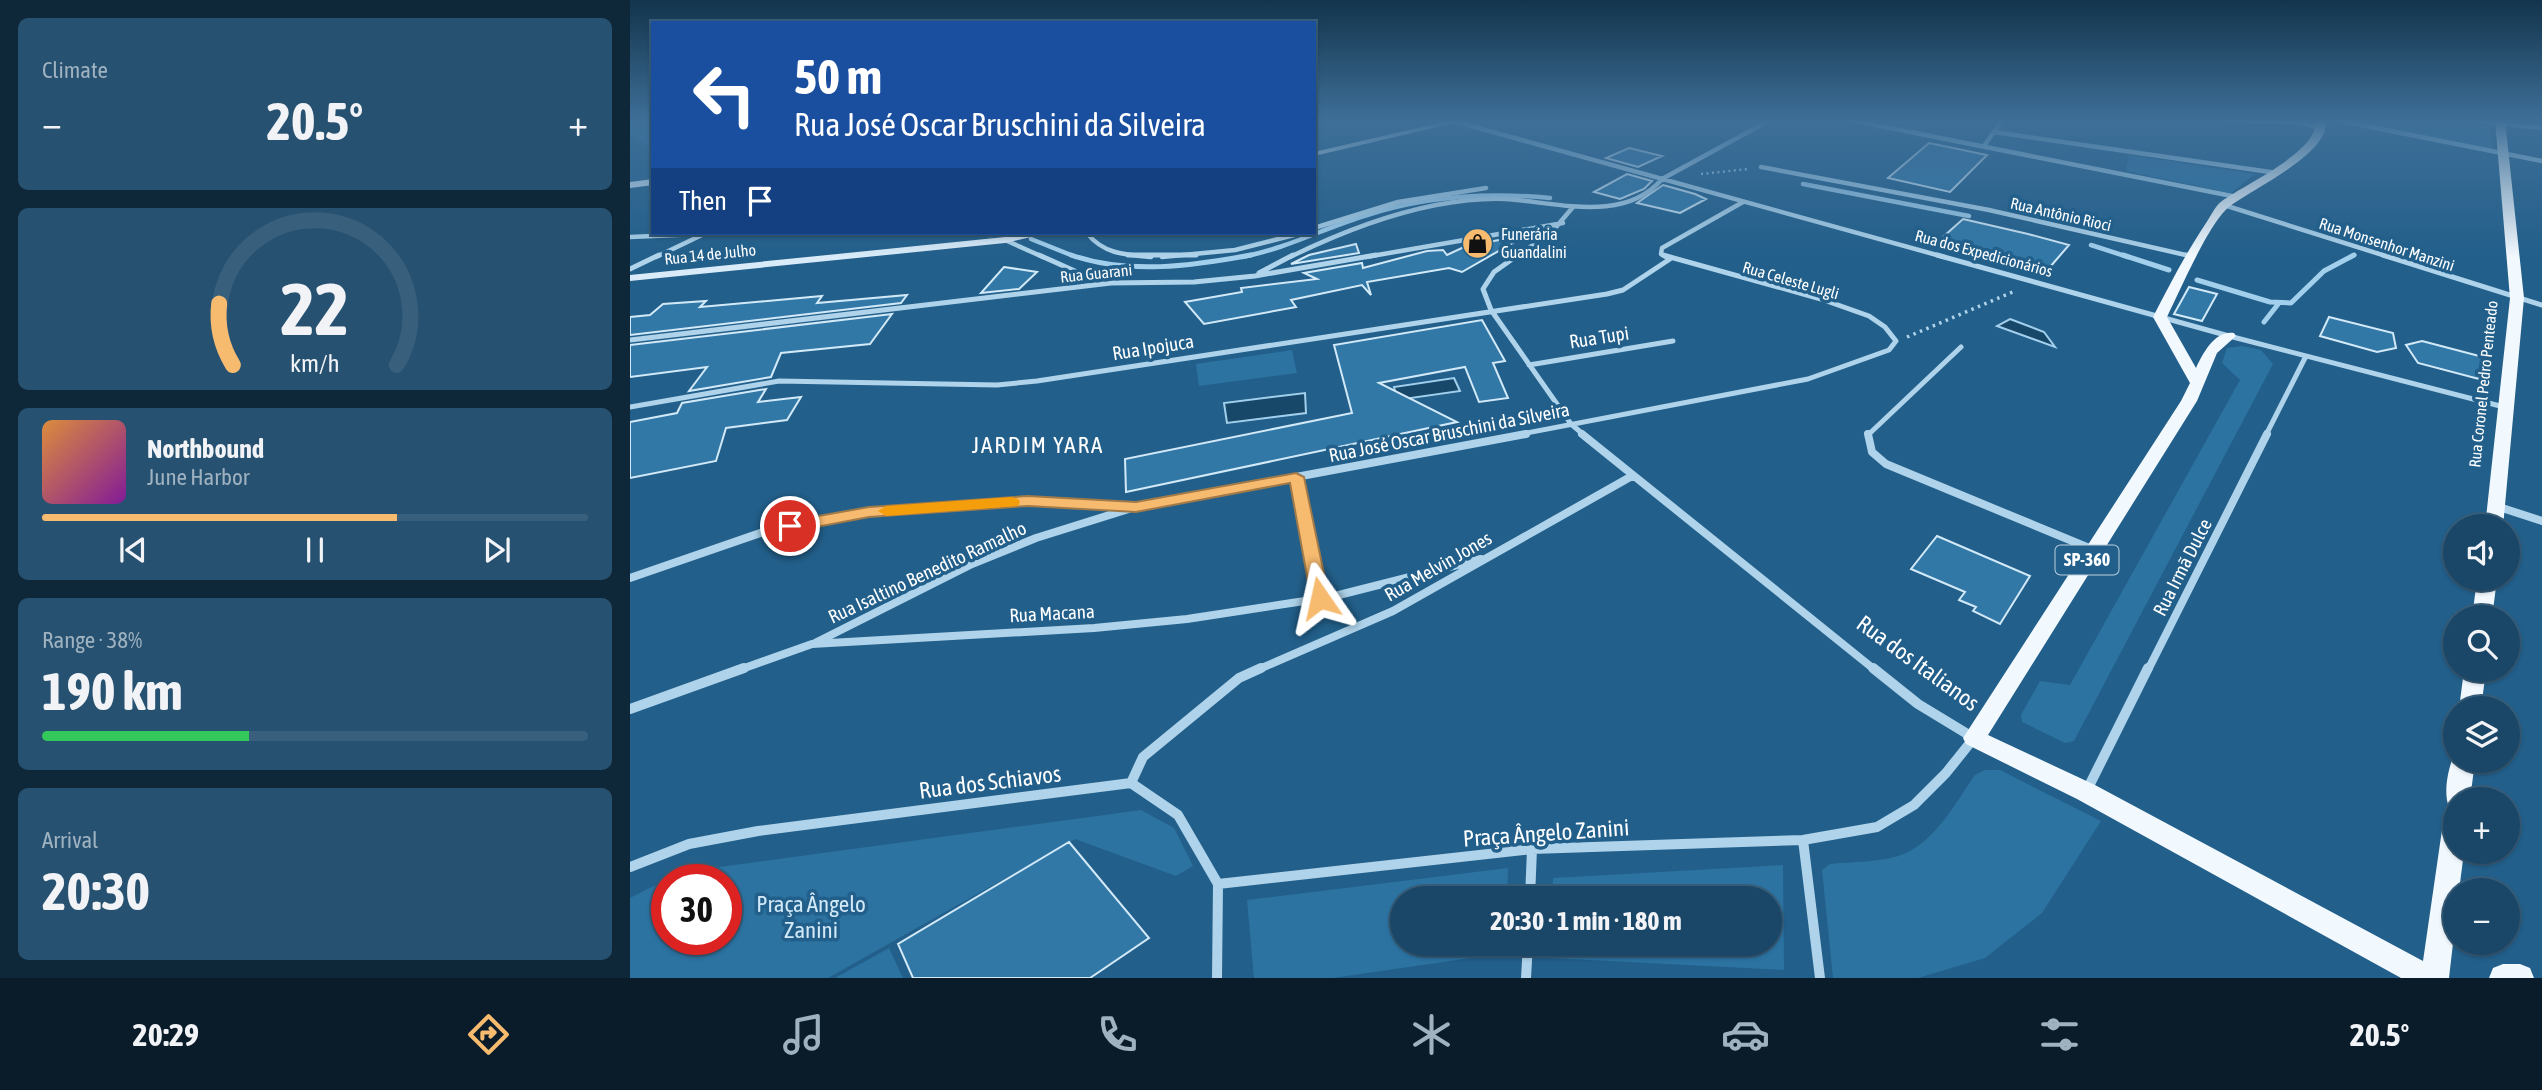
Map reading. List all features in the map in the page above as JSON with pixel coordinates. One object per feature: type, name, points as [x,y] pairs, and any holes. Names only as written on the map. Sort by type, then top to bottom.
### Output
[{"type":"main road","points":[[2196,381],[2160,317],[2190,256],[2224,205],[2286,166]]},
{"type":"main road","name":"Rua Coronel Pedro Penteado","points":[[2495,514],[2516,298],[2503,166]]},
{"type":"main road","points":[[2196,381],[2211,351],[2229,336]]},
{"type":"main road","name":"SP-360","points":[[1974,737],[2189,401],[2196,381]]},
{"type":"main road","name":"Rua dos Italianos","points":[[1974,737],[2086,792],[2428,978]]},
{"type":"main road","points":[[2435,978],[2450,864]]},
{"type":"main road","points":[[2503,978],[2521,978]]},
{"type":"street","name":"Rua dos Expedicionários","points":[[1615,166],[2229,336],[2504,407]]},
{"type":"street","points":[[1255,276],[1333,235],[1362,223],[1436,205],[1500,199],[1573,207],[1626,203],[1658,187],[1662,179],[1686,166]]},
{"type":"street","points":[[2082,166],[2238,197]]},
{"type":"street","points":[[2226,166],[2277,173]]},
{"type":"street","name":"Rua Antônio Rioci","points":[[1761,167],[1989,210],[2190,256]]},
{"type":"street","points":[[630,185],[651,182]]},
{"type":"street","points":[[1316,227],[1338,218],[1413,199],[1486,188]]},
{"type":"street","points":[[1413,199],[1436,205]]},
{"type":"street","points":[[1670,259],[1661,254],[1662,248],[1743,202]]},
{"type":"street","name":"Rua Monsenhor Manzini","points":[[2224,205],[2542,305]]},
{"type":"street","points":[[1491,310],[1483,289],[1488,279],[1496,269],[1541,241],[1563,222],[1573,207]]},
{"type":"street","name":"Rua Guarani","points":[[630,340],[1111,283],[1194,282],[1255,276],[1563,222]]},
{"type":"street","points":[[630,237],[668,235]]},
{"type":"street","points":[[630,269],[701,235]]},
{"type":"street","name":"Rua 14 de Julho","points":[[630,278],[1032,235]]},
{"type":"street","points":[[1088,235],[1094,243],[1109,251],[1135,256],[1237,250],[1266,245],[1296,235]]},
{"type":"street","points":[[1005,240],[1086,276],[1111,283]]},
{"type":"street","name":"Rua Ipojuca","points":[[630,407],[779,381],[997,385],[1037,381],[1616,292],[1670,259]]},
{"type":"street","name":"Rua Celeste Lugli","points":[[1670,259],[1821,299],[1869,316],[1885,327],[1896,341]]},
{"type":"street","name":"Rua dos Italianos","points":[[1491,310],[1571,424],[1632,476],[1919,704],[1974,737]]},
{"type":"street","name":"Rua Tupi","points":[[1529,365],[1673,341]]},
{"type":"street","name":"Rua José Oscar Bruschini da Silveira","points":[[630,578],[763,532],[869,512],[1028,501],[1136,507],[1808,379],[1889,350],[1896,341]]},
{"type":"street","points":[[1961,347],[1868,434],[1868,449],[1886,464],[2094,550]]},
{"type":"street","name":"Rua Irmã Dulce","points":[[2086,792],[2306,356]]},
{"type":"street","name":"Rua Melvin Jones","points":[[1131,783],[1143,757],[1239,678],[1393,611],[1632,476]]},
{"type":"street","points":[[1296,477],[1320,598]]},
{"type":"street","points":[[2496,506],[2542,520]]},
{"type":"street","name":"Rua Isaltino Benedito Ramalho","points":[[812,644],[972,564],[1036,538],[1136,507]]},
{"type":"street","name":"Rua Macana","points":[[630,709],[812,644],[1094,628],[1188,619],[1320,598],[1481,559]]},
{"type":"street","name":"Praça Ângelo Zanini","points":[[1218,884],[1532,849],[1803,840],[1877,827],[1914,805],[1946,774],[1974,737]]},
{"type":"street","points":[[1131,783],[1178,815],[1218,884],[1217,978]]},
{"type":"street","name":"Rua dos Schiavos","points":[[630,867],[690,845],[758,831],[1131,783]]},
{"type":"street","points":[[1803,840],[1821,978]]},
{"type":"street","points":[[1530,886],[1532,849]]},
{"type":"street","points":[[1526,978],[1527,956]]},
{"type":"path","points":[[1662,179],[1761,167]]},
{"type":"path","points":[[1896,341],[2038,282]]},
{"type":"green space","points":[[2127,166],[2200,166],[2255,174],[2231,193],[2126,171]]},
{"type":"green space","points":[[2242,346],[2261,350],[2273,364],[2074,741],[2065,743],[2022,722],[2021,715],[2040,681],[2070,685],[2240,380],[2222,363],[2227,348]]},
{"type":"green space","points":[[1292,350],[1297,373],[1199,386],[1196,364]]},
{"type":"green space","points":[[1985,770],[2000,770],[2101,821],[2042,913],[1985,958],[1918,978],[1833,978],[1822,870],[1830,864],[1891,858],[1918,846],[1940,825],[1975,775]]},
{"type":"green space","name":"Praça Ângelo Zanini","points":[[1141,810],[1174,828],[1193,866],[1176,876],[1075,839],[828,978],[630,978],[630,898],[651,888],[651,955],[742,955],[741,864]]},
{"type":"green space","points":[[1783,865],[1784,970],[1550,958],[1782,956],[1782,886],[1553,886],[1553,878]]},
{"type":"green space","points":[[1508,868],[1507,886],[1390,886],[1390,956],[1484,956],[1333,978],[1254,978],[1247,900]]},
{"type":"green space","points":[[889,948],[903,978],[835,978]]},
{"type":"shaded area","points":[[2010,319],[2044,332],[2055,347],[1997,326]]},
{"type":"shaded area","points":[[1454,378],[1460,391],[1397,400],[1394,387]]},
{"type":"shaded area","points":[[1305,393],[1306,413],[1227,423],[1224,403]]},
{"type":"building","points":[[1902,166],[1976,166],[1950,192],[1888,178]]},
{"type":"building","points":[[1627,174],[1652,181],[1644,189],[1620,199],[1594,192]]},
{"type":"building","points":[[1663,185],[1706,199],[1680,213],[1637,203]]},
{"type":"building","points":[[1963,219],[2069,245],[2044,274],[1934,245]]},
{"type":"building","points":[[1514,237],[1516,241],[1462,272],[1449,268],[1367,282],[1371,295],[1362,285],[1291,300],[1296,307],[1204,324],[1185,302],[1242,292],[1241,288],[1317,279],[1304,273],[1362,263],[1363,268],[1427,251],[1443,250],[1447,255],[1464,247]]},
{"type":"building","points":[[1356,244],[1359,253],[1291,264],[1309,255]]},
{"type":"building","points":[[1004,267],[1037,272],[1019,289],[981,293]]},
{"type":"building","points":[[2189,287],[2217,294],[2202,321],[2174,314]]},
{"type":"building","points":[[907,295],[901,303],[630,335],[630,317],[650,315],[663,304],[706,301],[700,307],[822,296],[817,303]]},
{"type":"building","points":[[892,314],[870,344],[781,353],[771,377],[689,391],[707,367],[630,377],[630,345]]},
{"type":"building","points":[[2329,317],[2393,333],[2396,348],[2377,352],[2320,336]]},
{"type":"building","points":[[1482,320],[1505,361],[1493,363],[1508,398],[1479,402],[1465,367],[1379,383],[1457,422],[1126,492],[1125,459],[1352,413],[1334,345]]},
{"type":"building","points":[[2422,341],[2483,357],[2479,379],[2418,363],[2406,345]]},
{"type":"building","points":[[766,389],[758,402],[801,397],[787,420],[726,428],[716,461],[630,478],[630,422],[677,413],[682,403]]},
{"type":"building","points":[[1937,536],[2030,576],[2000,624],[1973,611],[1976,607],[1959,600],[1965,592],[1911,569]]},
{"type":"building","points":[[1069,842],[1149,938],[1090,978],[913,978],[898,944]]},
{"type":"waterway","points":[[1803,184],[1969,216]]},
{"type":"waterway","points":[[1316,233],[1387,209],[1433,200],[1503,195],[1550,198]]},
{"type":"waterway","points":[[1248,255],[1312,235]]},
{"type":"waterway","points":[[1031,239],[1071,255]]},
{"type":"waterway","points":[[2091,245],[2128,257]]},
{"type":"waterway","points":[[1071,255],[1137,267],[1183,265],[1248,255]]},
{"type":"waterway","points":[[1071,255],[1076,257]]},
{"type":"waterway","points":[[1242,257],[1248,255]]},
{"type":"waterway","points":[[2123,255],[2169,270]]},
{"type":"waterway","points":[[2197,280],[2270,302],[2291,303],[2324,271],[2354,255],[2351,257]]},
{"type":"waterway","points":[[2264,322],[2279,303]]},
{"type":"slow traffic","points":[[886,511],[1012,502]]},
{"type":"place","name":"Funerária Guandalini","points":[[1478,243]]},
{"type":"district","name":"JARDIM YARA","points":[[1038,445]]},
{"type":"route","points":[[790,526],[869,512],[1028,501],[1136,507],[1296,477],[1320,598]]}]
